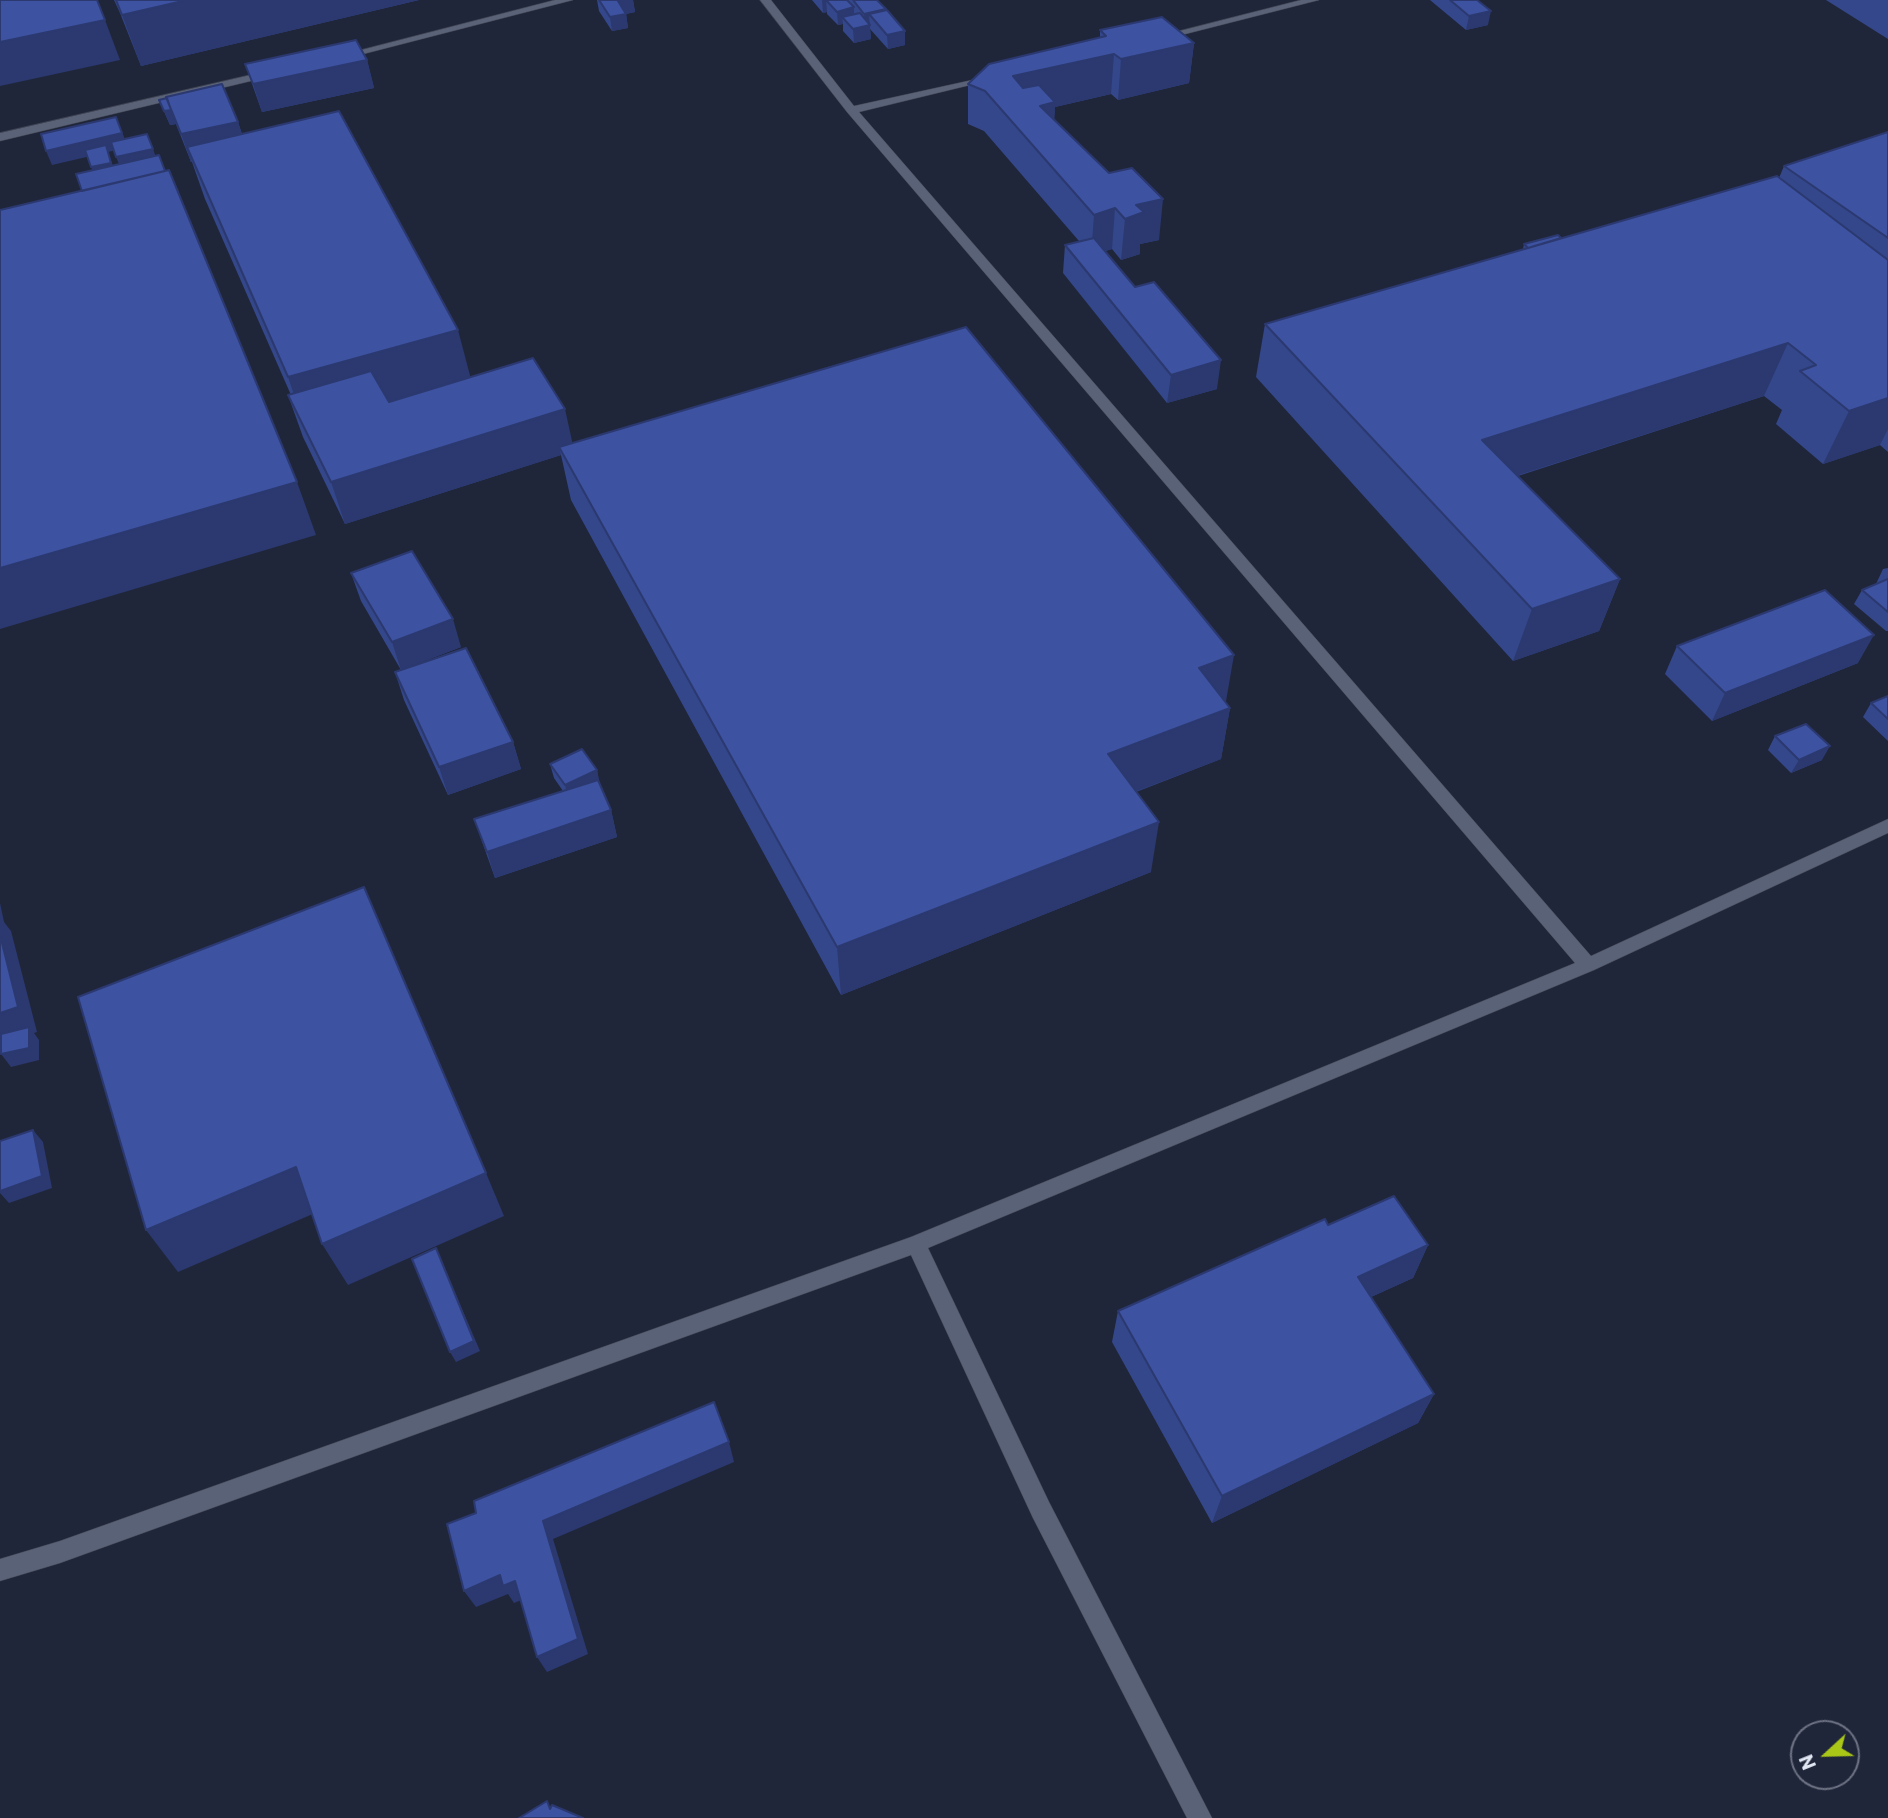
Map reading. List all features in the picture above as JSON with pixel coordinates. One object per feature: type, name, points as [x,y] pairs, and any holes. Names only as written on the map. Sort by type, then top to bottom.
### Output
[{"type":"lane","points":[[327,60],[568,0]]},
{"type":"lane","points":[[765,0],[851,110],[1588,965]]},
{"type":"lane","points":[[1143,42],[1314,0]]},
{"type":"lane","points":[[0,137],[287,70]]},
{"type":"lane","points":[[851,110],[1010,73]]},
{"type":"lane","points":[[0,1570],[60,1552],[916,1244],[1588,965],[1888,826]]},
{"type":"lane","points":[[916,1244],[1041,1510],[1200,1818]]},
{"type":"building","points":[[0,0],[97,0],[105,20],[0,42]]},
{"type":"building","points":[[116,0],[187,0],[122,15]]},
{"type":"building","points":[[599,0],[625,0],[618,1],[626,14],[610,17]]},
{"type":"building","points":[[826,0],[847,0],[854,7],[837,12]]},
{"type":"building","points":[[853,0],[877,0],[886,9],[864,14]]},
{"type":"building","points":[[1450,0],[1477,0],[1491,11],[1469,16]]},
{"type":"building","points":[[887,10],[905,31],[887,35],[869,14]]},
{"type":"building","points":[[860,13],[870,25],[853,29],[842,17]]},
{"type":"building","points":[[1162,17],[1194,43],[1121,59],[1114,54],[1013,76],[1023,88],[1039,85],[1055,102],[1040,106],[1109,173],[1132,168],[1163,199],[1136,205],[1144,212],[1125,219],[1115,208],[1094,215],[985,91],[968,84],[989,64],[1106,36],[1100,30]]},
{"type":"building","points":[[356,40],[367,60],[253,84],[245,64]]},
{"type":"building","points":[[222,84],[238,122],[181,134],[166,97]]},
{"type":"building","points":[[167,98],[171,110],[164,111],[159,100]]},
{"type":"building","points":[[339,111],[458,330],[288,377],[187,147]]},
{"type":"building","points":[[116,117],[122,133],[46,151],[41,134]]},
{"type":"building","points":[[1888,132],[1888,238],[1784,166]]},
{"type":"building","points":[[147,134],[153,149],[116,157],[111,142]]},
{"type":"building","points":[[106,145],[111,163],[91,167],[85,150]]},
{"type":"building","points":[[159,155],[165,171],[82,191],[76,174]]},
{"type":"building","points":[[169,170],[297,482],[0,568],[0,210]]},
{"type":"building","points":[[1777,176],[1888,260],[1888,398],[1849,411],[1800,371],[1816,365],[1788,343],[1482,440],[1620,579],[1532,609],[1265,324]]},
{"type":"building","points":[[1558,235],[1561,238],[1528,248],[1524,244]]},
{"type":"building","points":[[1094,238],[1135,287],[1154,282],[1221,360],[1171,375],[1065,245]]},
{"type":"building","points":[[966,327],[1234,655],[1199,668],[1230,708],[1108,754],[1159,822],[837,947],[559,447]]},
{"type":"building","points":[[533,358],[565,409],[331,482],[288,395],[371,371],[389,402]]},
{"type":"building","points":[[412,551],[453,619],[392,642],[351,573]]},
{"type":"building","points":[[1888,579],[1888,612],[1862,590]]},
{"type":"building","points":[[1825,590],[1874,635],[1725,693],[1677,646]]},
{"type":"building","points":[[466,648],[513,742],[439,767],[395,672]]},
{"type":"building","points":[[1888,696],[1888,719],[1871,703]]},
{"type":"building","points":[[1806,724],[1830,746],[1799,760],[1775,736]]},
{"type":"building","points":[[582,749],[597,770],[565,785],[550,764]]},
{"type":"building","points":[[598,780],[611,810],[487,852],[474,819]]},
{"type":"building","points":[[364,887],[486,1173],[322,1244],[296,1167],[146,1230],[78,997]]},
{"type":"building","points":[[0,935],[18,1007],[0,1013]]},
{"type":"building","points":[[29,1027],[29,1048],[1,1054],[1,1034]]},
{"type":"building","points":[[33,1130],[42,1176],[0,1191],[0,1141]]},
{"type":"building","points":[[1394,1196],[1428,1245],[1358,1277],[1434,1394],[1222,1496],[1118,1311],[1325,1219],[1328,1225]]},
{"type":"building","points":[[436,1248],[474,1341],[450,1352],[412,1259]]},
{"type":"building","points":[[714,1402],[729,1442],[543,1521],[578,1639],[537,1657],[515,1581],[503,1586],[500,1575],[464,1591],[447,1524],[476,1513],[474,1501]]},
{"type":"building","points":[[547,1801],[550,1809],[552,1805],[583,1818],[519,1818]]}]
